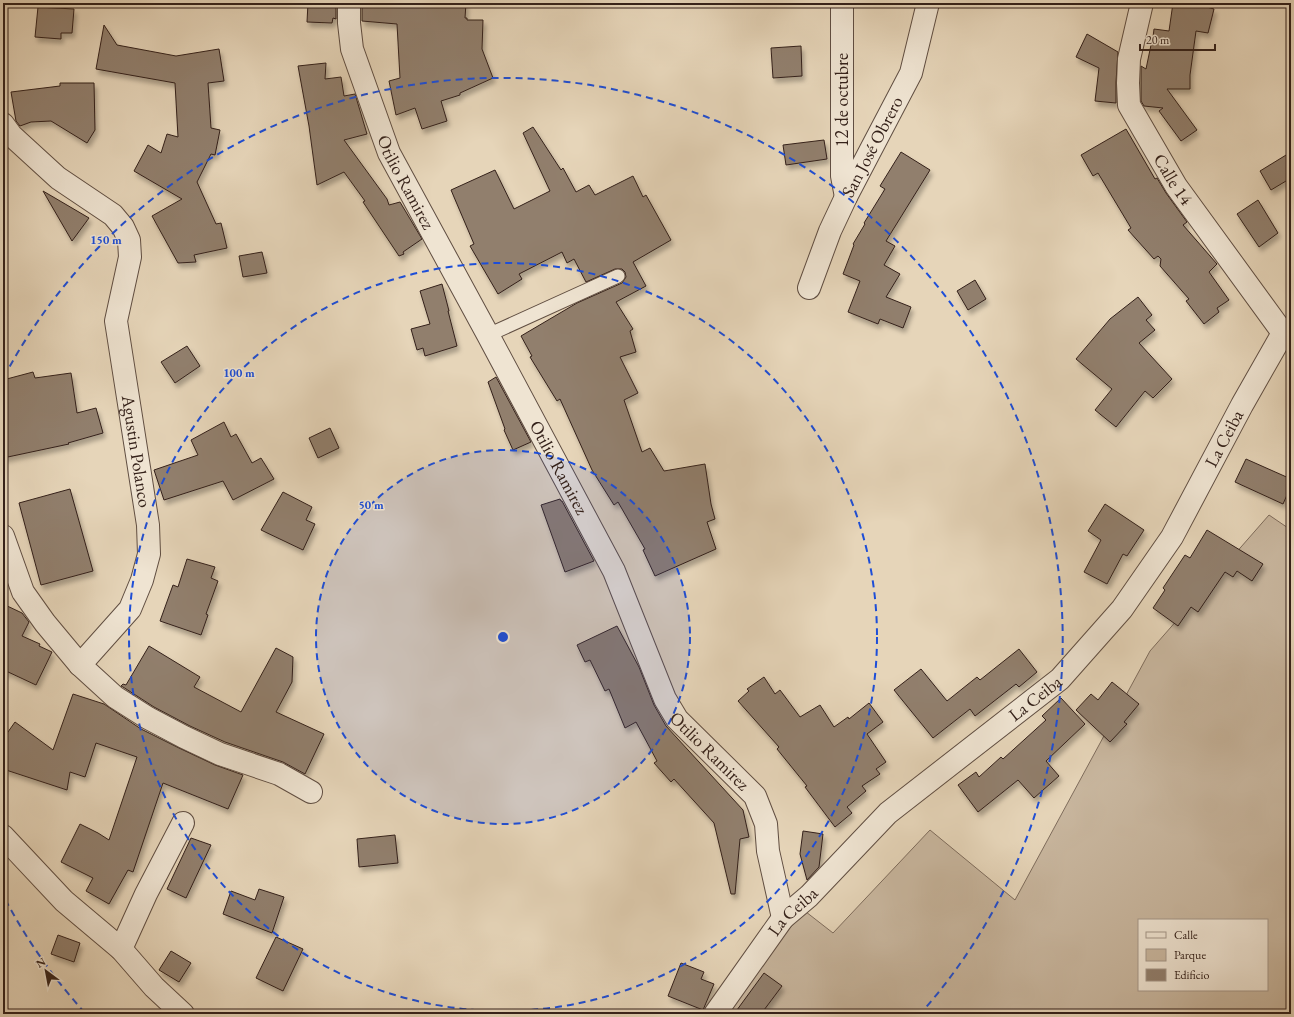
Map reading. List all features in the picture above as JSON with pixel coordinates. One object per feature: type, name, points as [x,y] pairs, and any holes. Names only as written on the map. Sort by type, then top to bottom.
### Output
[{"type":"street","name":"Otilio Ramirez","points":[[349,3],[349,23],[352,49],[389,153],[614,571],[665,699],[677,719],[755,796],[766,824],[768,851],[783,918]]},
{"type":"street","name":"12 de octubre","points":[[842,3],[842,176],[846,196]]},
{"type":"street","name":"San José Obrero","points":[[809,288],[830,230],[846,196],[911,73],[928,3]]},
{"type":"street","name":"Calle 14","points":[[1142,3],[1129,59],[1129,105],[1176,186],[1287,335]]},
{"type":"street","name":"Agustin Polanco","points":[[3,124],[12,135],[58,178],[113,214],[123,227],[129,240],[130,257],[116,321],[148,525],[149,554],[142,580],[130,609],[80,665]]},
{"type":"street","name":"La Ceiba","points":[[715,1014],[783,918],[810,896],[888,813],[1060,679],[1122,609],[1172,537],[1242,405],[1287,335]]},
{"type":"street","points":[[3,536],[23,592],[45,623],[80,665],[115,697],[148,718],[220,754],[279,774],[311,792]]},
{"type":"street","points":[[121,949],[146,894],[183,823]]},
{"type":"street","points":[[3,836],[64,901],[121,949],[154,987],[183,1014]]},
{"type":"lane","points":[[488,335],[618,276]]},
{"type":"green space","points":[[1269,515],[1291,530],[1291,1014],[722,1014],[792,901],[833,933],[930,830],[1015,900],[1150,651]]},
{"type":"building","points":[[308,3],[336,3],[336,19],[333,18],[332,23],[307,22]]},
{"type":"building","points":[[362,3],[466,3],[465,18],[467,18],[467,20],[483,20],[482,49],[493,78],[460,93],[460,95],[441,101],[447,121],[422,129],[415,108],[396,115],[389,81],[400,78],[397,24],[362,21]]},
{"type":"building","points":[[1173,3],[1192,3],[1214,9],[1208,33],[1196,31],[1190,75],[1190,89],[1167,89],[1197,130],[1181,141],[1159,111],[1163,108],[1144,106],[1141,101],[1141,66],[1146,69],[1154,29],[1169,31]]},
{"type":"building","points":[[38,7],[74,9],[72,33],[61,33],[61,39],[35,37]]},
{"type":"building","points":[[104,25],[117,45],[176,56],[219,49],[224,81],[208,83],[211,128],[220,130],[215,155],[211,154],[197,182],[216,224],[221,223],[227,248],[194,255],[196,262],[178,263],[152,216],[182,199],[134,171],[148,145],[161,153],[167,134],[178,137],[175,83],[96,69]]},
{"type":"building","points":[[1087,34],[1118,52],[1116,103],[1095,101],[1099,68],[1076,57]]},
{"type":"building","points":[[801,46],[802,76],[773,78],[771,48]]},
{"type":"building","points":[[326,63],[325,79],[341,77],[344,96],[355,94],[367,134],[344,140],[387,199],[389,205],[400,202],[422,239],[403,252],[404,254],[399,256],[363,202],[365,201],[344,172],[317,185],[309,126],[298,66]]},
{"type":"building","points":[[60,83],[94,83],[95,130],[87,143],[51,121],[31,122],[20,126],[16,121],[11,92],[60,86]]},
{"type":"building","points":[[533,127],[561,170],[563,168],[576,192],[589,185],[595,195],[633,176],[643,197],[646,195],[671,240],[633,262],[646,286],[616,302],[633,329],[630,331],[636,352],[620,357],[638,393],[624,400],[642,452],[650,448],[664,471],[705,464],[711,504],[715,519],[707,522],[716,549],[655,576],[643,550],[645,549],[618,502],[614,505],[592,470],[560,399],[557,401],[530,357],[532,356],[521,336],[577,303],[622,283],[626,277],[625,272],[622,269],[615,269],[586,282],[574,259],[567,263],[562,252],[519,274],[522,279],[498,294],[470,246],[474,244],[451,190],[495,170],[514,209],[550,191],[523,133]]},
{"type":"building","points":[[1126,129],[1155,179],[1157,178],[1187,222],[1183,225],[1217,264],[1209,272],[1229,300],[1217,308],[1219,312],[1204,324],[1186,301],[1189,299],[1160,266],[1161,259],[1158,256],[1154,259],[1128,230],[1131,228],[1098,173],[1093,176],[1081,155]]},
{"type":"building","points":[[824,140],[827,159],[786,165],[783,145]]},
{"type":"building","points":[[901,152],[930,170],[886,241],[895,246],[884,265],[900,274],[886,297],[911,307],[903,328],[880,319],[878,324],[848,312],[860,281],[843,274],[854,245],[853,244],[885,189],[880,186]]},
{"type":"building","points":[[1291,152],[1291,178],[1271,190],[1260,171]]},
{"type":"building","points":[[43,191],[89,218],[72,241]]},
{"type":"building","points":[[1258,200],[1278,233],[1259,247],[1237,214]]},
{"type":"building","points":[[262,252],[267,273],[243,277],[239,256]]},
{"type":"building","points":[[975,280],[986,299],[968,310],[957,291]]},
{"type":"building","points":[[442,284],[457,346],[425,356],[423,348],[417,350],[411,329],[430,324],[420,291]]},
{"type":"building","points":[[1138,297],[1152,315],[1146,320],[1155,330],[1139,343],[1172,379],[1153,398],[1145,391],[1116,427],[1095,410],[1112,389],[1076,359],[1110,319]]},
{"type":"building","points":[[187,346],[200,366],[175,383],[161,362]]},
{"type":"building","points":[[33,372],[35,378],[71,373],[77,413],[96,408],[103,433],[68,443],[69,444],[3,458],[3,380]]},
{"type":"building","points":[[496,377],[531,442],[513,450],[504,430],[505,429],[488,382]]},
{"type":"building","points":[[224,422],[231,437],[236,434],[252,463],[261,458],[274,479],[233,500],[223,481],[164,500],[154,470],[198,455],[191,440]]},
{"type":"building","points":[[330,428],[339,448],[318,458],[309,438]]},
{"type":"building","points":[[1246,459],[1291,479],[1291,486],[1283,504],[1235,482]]},
{"type":"building","points":[[70,489],[93,571],[41,585],[19,503]]},
{"type":"building","points":[[283,492],[312,507],[306,520],[315,524],[303,550],[261,530]]},
{"type":"building","points":[[560,499],[594,561],[565,572],[541,505]]},
{"type":"building","points":[[1105,504],[1144,530],[1127,556],[1123,554],[1107,584],[1084,572],[1101,540],[1088,531]]},
{"type":"building","points":[[1207,530],[1263,564],[1252,581],[1237,571],[1233,577],[1225,572],[1198,612],[1191,607],[1178,626],[1153,608],[1165,590],[1163,588],[1185,555],[1190,558]]},
{"type":"building","points":[[187,559],[215,567],[211,578],[218,581],[206,614],[208,615],[201,635],[160,621],[173,585],[178,587]]},
{"type":"building","points":[[3,604],[22,613],[29,622],[22,636],[40,644],[39,646],[52,652],[36,685],[6,671],[3,676]]},
{"type":"building","points":[[617,626],[639,667],[654,705],[666,726],[743,810],[749,837],[740,839],[735,894],[731,894],[714,823],[674,779],[671,782],[654,763],[657,761],[636,722],[625,728],[609,689],[605,691],[590,660],[585,662],[577,645]]},
{"type":"building","points":[[149,646],[200,677],[194,687],[241,712],[276,648],[293,657],[292,682],[276,712],[324,734],[305,774],[283,762],[225,742],[190,726],[154,707],[121,686],[123,684],[126,685]]},
{"type":"building","points":[[1019,649],[1037,672],[1019,687],[1016,684],[975,716],[970,709],[933,738],[894,690],[921,669],[947,701],[977,677],[980,680]]},
{"type":"building","points":[[764,677],[775,694],[780,690],[800,717],[820,705],[834,727],[848,717],[849,719],[869,703],[883,722],[867,734],[886,762],[876,769],[880,774],[862,786],[866,791],[847,807],[852,813],[835,827],[805,787],[807,786],[777,749],[779,747],[738,701],[749,691],[747,689]]},
{"type":"building","points":[[1112,682],[1139,704],[1124,722],[1127,724],[1110,742],[1076,710],[1091,694],[1098,700]]},
{"type":"building","points":[[73,694],[104,704],[141,729],[215,765],[243,775],[228,809],[163,783],[133,872],[128,870],[109,904],[86,891],[93,878],[61,862],[80,824],[109,840],[137,757],[96,743],[85,777],[70,772],[67,790],[3,769],[3,739],[15,722],[53,750]]},
{"type":"building","points":[[1061,698],[1085,724],[1046,761],[1059,776],[1034,798],[1018,780],[978,812],[958,785],[976,772],[979,777],[1001,757],[1003,759],[1046,720],[1042,716]]},
{"type":"building","points":[[803,831],[823,834],[819,867],[807,880],[800,854]]},
{"type":"building","points":[[395,835],[398,863],[359,867],[357,839]]},
{"type":"building","points":[[191,838],[211,845],[186,898],[167,889]]},
{"type":"building","points":[[259,889],[284,897],[272,933],[223,914],[231,891],[255,900]]},
{"type":"building","points":[[58,935],[80,943],[74,962],[51,954]]},
{"type":"building","points":[[276,937],[303,949],[283,991],[256,978]]},
{"type":"building","points":[[171,951],[191,963],[179,982],[159,970]]},
{"type":"building","points":[[681,963],[704,972],[701,979],[714,984],[703,1010],[668,996]]},
{"type":"building","points":[[764,973],[782,986],[761,1014],[734,1014]]}]
